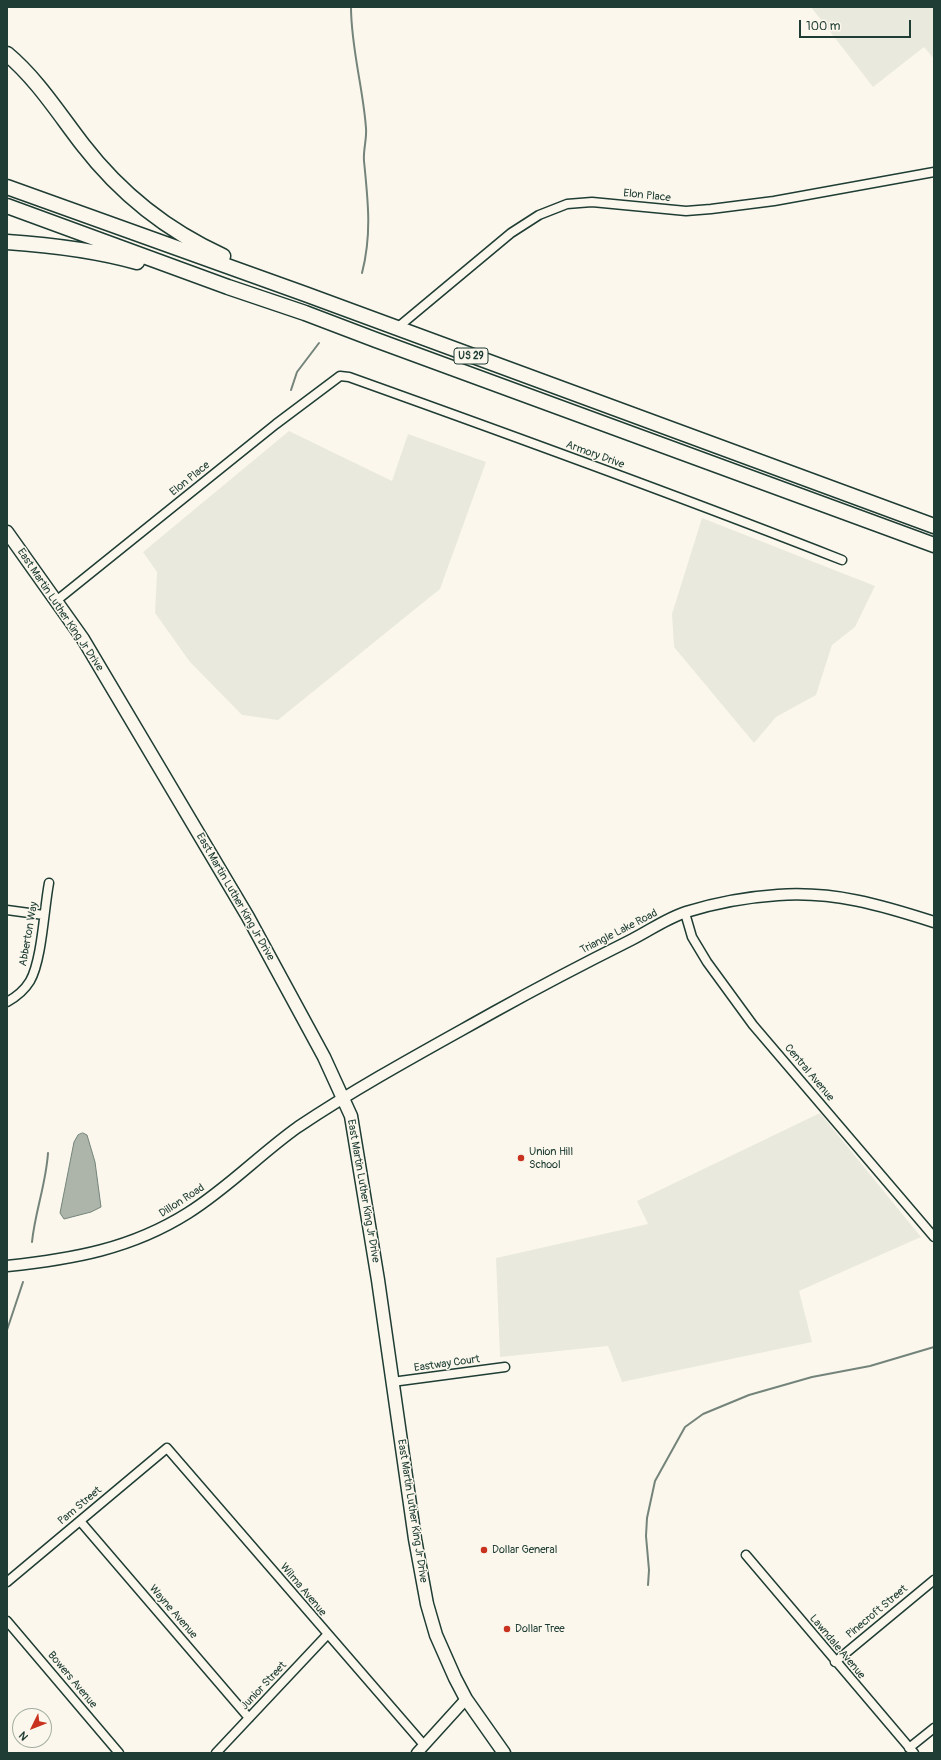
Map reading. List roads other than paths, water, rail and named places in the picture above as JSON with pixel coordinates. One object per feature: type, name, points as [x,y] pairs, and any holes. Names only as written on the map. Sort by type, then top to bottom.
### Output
[{"type":"highway","points":[[7,54],[18,63],[32,79],[100,164],[139,203],[160,219],[207,249],[305,294]]},
{"type":"highway","name":"US 29","points":[[7,187],[305,294],[934,526]]},
{"type":"highway","name":"US 29","points":[[7,206],[228,287],[305,313],[934,544]]},
{"type":"highway","points":[[7,242],[47,245],[98,252],[191,279],[228,287]]},
{"type":"main road","name":"East Martin Luther King Jr Drive","points":[[7,532],[86,645],[248,917],[324,1057],[351,1116],[378,1280],[422,1582],[436,1635],[466,1699],[504,1753]]},
{"type":"street","name":"Elon Place","points":[[397,328],[511,233],[539,214],[567,204],[592,202],[686,211],[711,210],[774,201],[934,172]]},
{"type":"street","name":"Elon Place","points":[[56,601],[276,424],[340,376]]},
{"type":"street","name":"Armory Drive","points":[[340,376],[349,377],[741,520],[842,560]]},
{"type":"street","name":"Abberton Way","points":[[7,1002],[24,990],[30,981],[39,950],[49,883]]},
{"type":"street","name":"Triangle Lake Road","points":[[343,1099],[564,973],[685,913],[741,899],[777,895],[818,894],[870,903],[934,922]]},
{"type":"street","points":[[7,910],[44,915]]},
{"type":"street","name":"Central Avenue","points":[[685,913],[692,937],[731,997],[934,1237]]},
{"type":"street","name":"Dillon Road","points":[[7,1266],[88,1255],[110,1249],[150,1233],[194,1209],[298,1128],[343,1099]]},
{"type":"street","name":"Eastway Court","points":[[392,1382],[505,1367]]},
{"type":"street","name":"Pam Street","points":[[7,1582],[168,1448]]},
{"type":"street","name":"Wilma Avenue","points":[[168,1448],[327,1635],[420,1749]]},
{"type":"street","name":"Wayne Avenue","points":[[80,1521],[249,1718]]},
{"type":"street","name":"Lawndale Avenue","points":[[746,1555],[911,1751]]},
{"type":"street","name":"Pinecroft Street","points":[[835,1662],[934,1580]]},
{"type":"street","name":"Bowers Avenue","points":[[7,1621],[119,1753]]},
{"type":"street","name":"Junior Street","points":[[216,1753],[327,1635]]},
{"type":"street","points":[[420,1749],[466,1699]]},
{"type":"street","points":[[911,1751],[934,1728]]},
{"type":"waterway","points":[[351,7],[353,37],[366,128],[364,157],[368,204],[368,231],[362,273]]},
{"type":"waterway","points":[[291,390],[297,372],[319,343]]},
{"type":"waterway","points":[[32,1242],[48,1153]]},
{"type":"waterway","points":[[7,1330],[23,1282]]},
{"type":"waterway","points":[[648,1585],[649,1570],[646,1536],[647,1518],[655,1481],[685,1427],[703,1414],[749,1395],[812,1377],[870,1366],[934,1347]]},
{"type":"place","name":"Union Hill School","points":[[521,1158]]},
{"type":"place","name":"Dollar General","points":[[484,1550]]},
{"type":"place","name":"Dollar Tree","points":[[507,1629]]}]
